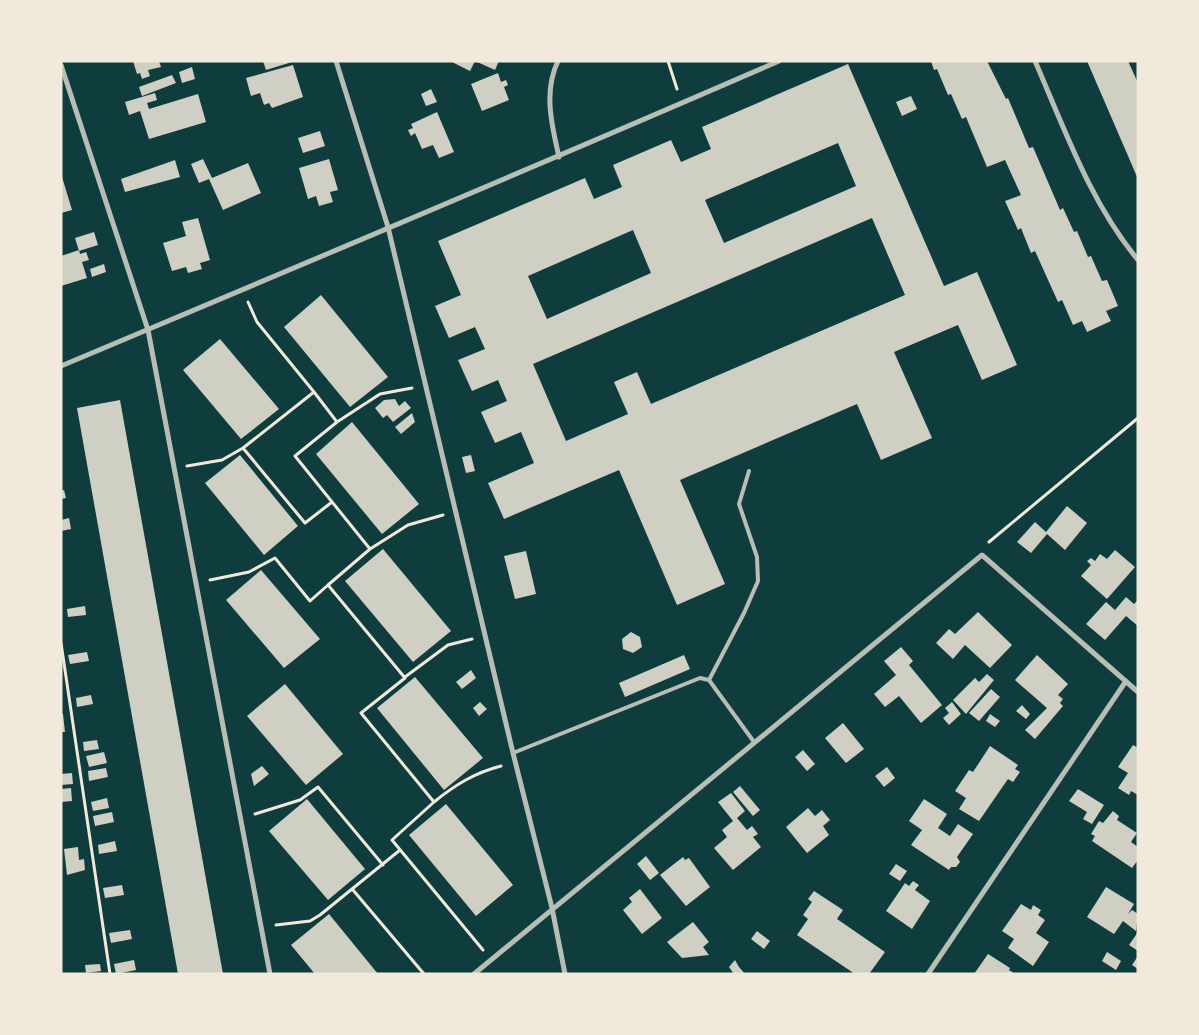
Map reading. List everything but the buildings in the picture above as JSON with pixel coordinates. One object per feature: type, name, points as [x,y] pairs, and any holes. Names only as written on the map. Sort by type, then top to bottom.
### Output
[{"type":"street","points":[[336,61],[388,227],[515,762],[552,908],[565,974]]},
{"type":"street","points":[[558,61],[554,70],[549,114],[559,157]]},
{"type":"street","points":[[61,366],[388,227],[559,157],[779,61]]},
{"type":"street","points":[[1035,61],[1092,194],[1117,235],[1138,260]]},
{"type":"street","points":[[61,65],[148,330],[270,974]]},
{"type":"street","points":[[474,974],[982,555],[1138,692]]},
{"type":"street","points":[[928,974],[1126,681]]},
{"type":"lane","points":[[709,680],[744,614],[758,581],[757,557],[739,504],[749,471]]},
{"type":"lane","points":[[513,753],[700,678],[709,680],[754,742]]},
{"type":"path","points":[[668,61],[681,104]]},
{"type":"path","points":[[243,289],[257,322],[337,422]]},
{"type":"path","points":[[370,549],[295,456],[337,422],[380,394],[426,385]]},
{"type":"path","points":[[174,468],[222,460],[243,448],[314,392]]},
{"type":"path","points":[[982,555],[990,541],[1138,418]]},
{"type":"path","points":[[243,448],[305,522],[332,502]]},
{"type":"path","points":[[196,582],[249,572],[275,558],[310,601],[370,549],[408,525],[432,517],[456,513]]},
{"type":"path","points":[[328,585],[405,678]]},
{"type":"path","points":[[434,802],[360,713],[448,645],[485,636]]},
{"type":"path","points":[[61,643],[110,974]]},
{"type":"path","points":[[490,960],[392,840],[454,786],[478,772],[515,762]]},
{"type":"path","points":[[241,819],[300,800],[318,787],[383,866]]},
{"type":"path","points":[[262,928],[310,921],[354,890],[400,850]]},
{"type":"path","points":[[354,890],[424,974]]}]
